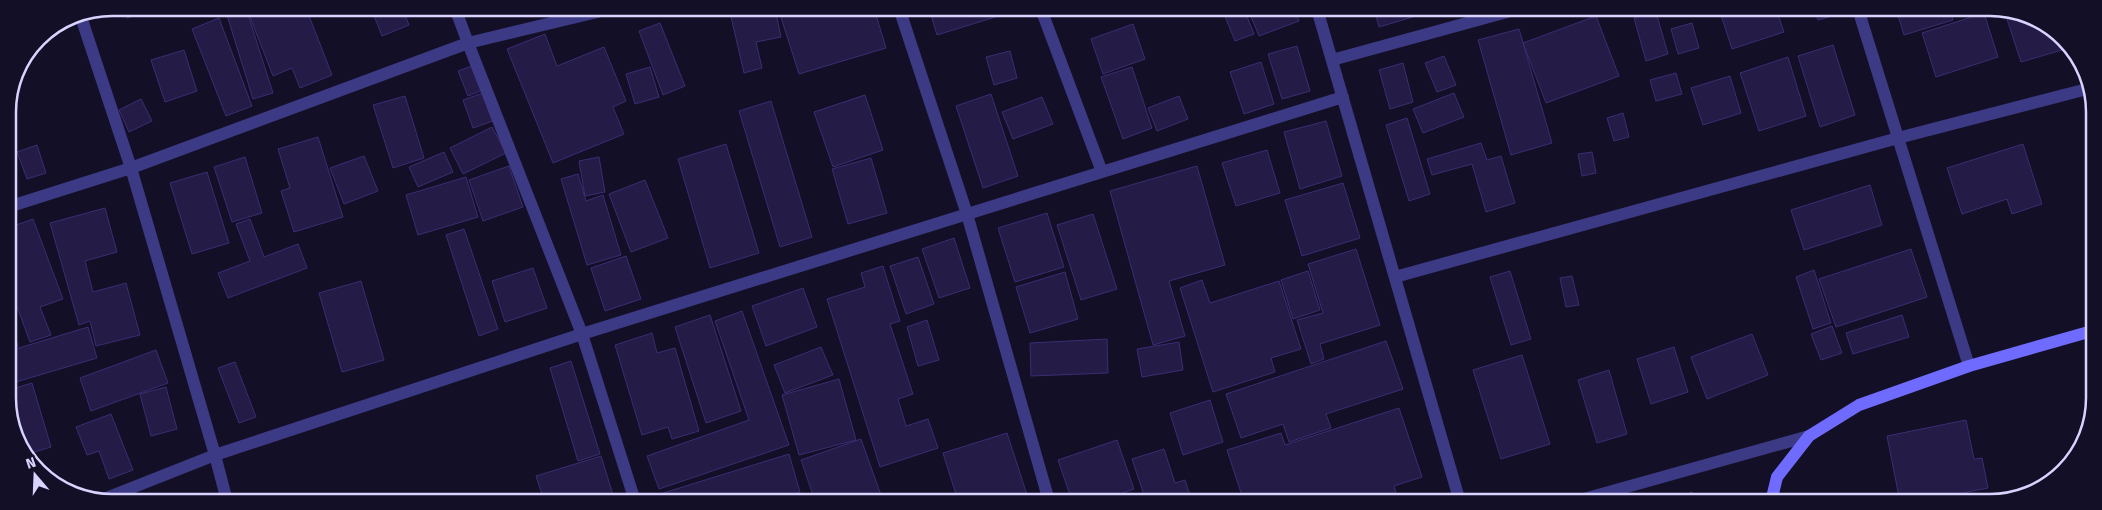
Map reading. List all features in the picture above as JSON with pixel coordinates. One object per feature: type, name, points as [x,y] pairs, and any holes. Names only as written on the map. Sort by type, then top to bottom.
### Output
[{"type":"main road","points":[[1774,494],[1777,477],[1809,436],[1858,405],[1969,366],[2086,333]]},
{"type":"street","points":[[458,16],[582,334],[633,494]]},
{"type":"street","points":[[16,204],[131,168],[468,43],[581,16]]},
{"type":"street","points":[[902,16],[967,214],[1047,494]]},
{"type":"street","points":[[1045,16],[1102,172]]},
{"type":"street","points":[[1319,16],[1458,494]]},
{"type":"street","points":[[1332,60],[1492,16]]},
{"type":"street","points":[[1860,16],[1969,366]]},
{"type":"street","points":[[82,21],[131,168],[215,456],[224,494]]},
{"type":"street","points":[[1394,277],[1898,138],[2083,90]]},
{"type":"street","points":[[117,494],[215,456],[582,334],[1343,97]]},
{"type":"street","points":[[1602,494],[1809,436]]},
{"type":"building","points":[[227,16],[249,16],[273,93],[253,99]]},
{"type":"building","points":[[309,16],[332,75],[300,88],[292,68],[273,76],[250,17]]},
{"type":"building","points":[[374,16],[405,16],[409,25],[382,36]]},
{"type":"building","points":[[731,16],[777,16],[781,37],[756,42],[762,68],[744,73]]},
{"type":"building","points":[[781,16],[876,16],[886,48],[799,74]]},
{"type":"building","points":[[931,16],[999,16],[937,35]]},
{"type":"building","points":[[1225,16],[1247,16],[1254,34],[1235,41]]},
{"type":"building","points":[[1251,16],[1297,16],[1299,21],[1259,36]]},
{"type":"building","points":[[1376,16],[1416,16],[1379,27]]},
{"type":"building","points":[[1596,16],[1619,76],[1546,103],[1523,43]]},
{"type":"building","points":[[1657,16],[1668,54],[1646,61],[1634,18]]},
{"type":"building","points":[[1721,16],[1778,16],[1784,32],[1732,49]]},
{"type":"building","points":[[1817,16],[1832,16],[1818,20]]},
{"type":"building","points":[[1898,16],[1952,16],[1953,20],[1904,35]]},
{"type":"building","points":[[1975,16],[1985,16],[1998,57],[1936,77],[1922,33]]},
{"type":"building","points":[[219,18],[252,106],[226,116],[192,29]]},
{"type":"building","points":[[2006,18],[2021,21],[2043,32],[2063,50],[2021,62]]},
{"type":"building","points":[[660,23],[685,86],[663,95],[639,31]]},
{"type":"building","points":[[1692,23],[1699,48],[1678,54],[1671,29]]},
{"type":"building","points":[[1133,24],[1145,59],[1103,74],[1091,39]]},
{"type":"building","points":[[1519,29],[1552,143],[1511,155],[1478,40]]},
{"type":"building","points":[[545,34],[557,66],[604,47],[626,101],[613,107],[624,134],[553,163],[507,49]]},
{"type":"building","points":[[1833,45],[1855,115],[1820,127],[1798,56]]},
{"type":"building","points":[[1297,46],[1310,91],[1282,99],[1268,54]]},
{"type":"building","points":[[184,50],[197,91],[165,102],[151,60]]},
{"type":"building","points":[[1010,51],[1017,78],[994,85],[986,57]]},
{"type":"building","points":[[1444,56],[1456,85],[1437,92],[1425,63]]},
{"type":"building","points":[[1788,57],[1806,116],[1759,131],[1740,73]]},
{"type":"building","points":[[1261,62],[1274,104],[1244,114],[1230,72]]},
{"type":"building","points":[[1403,63],[1413,102],[1390,109],[1379,70]]},
{"type":"building","points":[[474,65],[483,90],[468,96],[458,71]]},
{"type":"building","points":[[650,67],[659,97],[635,104],[626,74]]},
{"type":"building","points":[[1132,67],[1152,128],[1123,139],[1101,77]]},
{"type":"building","points":[[1676,73],[1682,94],[1656,101],[1650,80]]},
{"type":"building","points":[[1730,76],[1741,113],[1703,125],[1691,88]]},
{"type":"building","points":[[483,93],[493,121],[473,128],[463,100]]},
{"type":"building","points":[[1454,93],[1464,117],[1423,133],[1413,109]]},
{"type":"building","points":[[991,94],[1018,176],[983,188],[956,106]]},
{"type":"building","points":[[865,95],[883,150],[833,167],[814,112]]},
{"type":"building","points":[[405,96],[424,158],[393,168],[373,105]]},
{"type":"building","points":[[1179,96],[1188,119],[1157,131],[1148,108]]},
{"type":"building","points":[[1042,97],[1053,124],[1013,139],[1002,112]]},
{"type":"building","points":[[141,99],[152,121],[129,132],[119,110]]},
{"type":"building","points":[[771,101],[812,237],[780,247],[739,111]]},
{"type":"building","points":[[1623,113],[1629,137],[1614,141],[1607,118]]},
{"type":"building","points":[[1407,118],[1430,194],[1409,201],[1386,125]]},
{"type":"building","points":[[1326,121],[1342,176],[1300,189],[1284,132]]},
{"type":"building","points":[[492,127],[506,153],[463,174],[450,148]]},
{"type":"building","points":[[318,137],[343,217],[294,232],[281,191],[290,188],[278,149]]},
{"type":"building","points":[[1481,143],[1487,160],[1501,156],[1515,203],[1486,212],[1472,164],[1432,175],[1427,159]]},
{"type":"building","points":[[726,144],[759,253],[710,268],[678,159]]},
{"type":"building","points":[[2023,144],[2042,204],[2012,214],[2007,199],[1962,214],[1947,168]]},
{"type":"building","points":[[37,145],[46,173],[27,179],[17,152]]},
{"type":"building","points":[[1267,150],[1280,193],[1236,206],[1222,163]]},
{"type":"building","points":[[444,152],[453,172],[418,187],[409,167]]},
{"type":"building","points":[[1592,152],[1596,173],[1582,176],[1578,154]]},
{"type":"building","points":[[364,156],[378,191],[344,204],[330,168]]},
{"type":"building","points":[[245,157],[262,213],[232,222],[214,167]]},
{"type":"building","points":[[599,157],[605,192],[585,196],[579,161]]},
{"type":"building","points":[[871,158],[887,213],[848,224],[832,169]]},
{"type":"building","points":[[509,166],[523,207],[483,221],[469,180]]},
{"type":"building","points":[[1197,166],[1225,265],[1169,281],[1185,336],[1153,345],[1110,191]]},
{"type":"building","points":[[207,172],[229,243],[192,254],[170,183]]},
{"type":"building","points":[[578,174],[586,201],[603,195],[621,255],[587,265],[561,179]]},
{"type":"building","points":[[466,177],[478,217],[418,235],[406,195]]},
{"type":"building","points":[[645,180],[668,238],[631,252],[609,194]]},
{"type":"building","points":[[1343,183],[1360,238],[1302,256],[1285,200]]},
{"type":"building","points":[[1870,185],[1882,225],[1804,250],[1791,210]]},
{"type":"building","points":[[105,208],[117,252],[85,261],[93,292],[126,283],[140,335],[96,346],[90,321],[79,325],[50,223]]},
{"type":"building","points":[[1047,213],[1064,267],[1015,282],[998,228]]},
{"type":"building","points":[[1093,214],[1117,289],[1081,300],[1057,225]]},
{"type":"building","points":[[33,219],[63,299],[40,307],[51,335],[30,342],[16,304],[16,225]]},
{"type":"building","points":[[250,219],[264,257],[298,244],[307,268],[228,298],[218,273],[250,261],[236,224]]},
{"type":"building","points":[[464,229],[498,329],[479,336],[446,235]]},
{"type":"building","points":[[954,238],[970,288],[939,298],[922,249]]},
{"type":"building","points":[[1356,249],[1380,325],[1320,344],[1324,359],[1311,364],[1297,320],[1323,313],[1308,264]]},
{"type":"building","points":[[1911,249],[1927,297],[1836,327],[1819,279]]},
{"type":"building","points":[[626,256],[641,299],[605,311],[591,268]]},
{"type":"building","points":[[918,257],[934,304],[906,314],[890,266]]},
{"type":"building","points":[[883,266],[900,321],[890,324],[913,394],[898,399],[906,426],[928,419],[938,448],[880,467],[827,299],[865,287],[861,273]]},
{"type":"building","points":[[533,268],[547,308],[505,322],[492,281]]},
{"type":"building","points":[[1814,270],[1831,323],[1813,329],[1796,277]]},
{"type":"building","points":[[1308,271],[1320,310],[1293,319],[1281,280]]},
{"type":"building","points":[[1510,271],[1531,339],[1511,345],[1490,277]]},
{"type":"building","points":[[1065,272],[1078,319],[1030,333],[1016,287]]},
{"type":"building","points":[[1572,276],[1579,305],[1566,307],[1560,278]]},
{"type":"building","points":[[1202,280],[1210,303],[1279,281],[1301,349],[1271,358],[1275,372],[1213,392],[1180,288]]},
{"type":"building","points":[[361,281],[384,360],[342,372],[319,293]]},
{"type":"building","points":[[803,288],[817,327],[766,346],[752,306]]},
{"type":"building","points":[[742,311],[789,445],[659,489],[647,456],[749,420],[715,321]]},
{"type":"building","points":[[710,315],[741,411],[706,423],[675,327]]},
{"type":"building","points":[[1902,315],[1909,337],[1853,354],[1846,333]]},
{"type":"building","points":[[927,320],[939,360],[918,366],[907,327]]},
{"type":"building","points":[[1832,326],[1842,353],[1821,360],[1811,334]]},
{"type":"building","points":[[88,327],[97,358],[16,382],[16,349]]},
{"type":"building","points":[[652,333],[657,353],[675,348],[699,431],[672,439],[668,427],[642,435],[615,345]]},
{"type":"building","points":[[1752,334],[1768,375],[1707,399],[1691,357]]},
{"type":"building","points":[[1107,339],[1108,373],[1031,376],[1030,343]]},
{"type":"building","points":[[1386,341],[1403,389],[1326,414],[1331,428],[1289,442],[1283,424],[1241,438],[1226,394]]},
{"type":"building","points":[[1179,342],[1183,370],[1142,377],[1137,349]]},
{"type":"building","points":[[821,347],[833,375],[785,393],[774,365]]},
{"type":"building","points":[[1674,347],[1688,392],[1651,404],[1637,359]]},
{"type":"building","points":[[156,350],[168,383],[91,411],[80,378]]},
{"type":"building","points":[[1522,355],[1550,444],[1501,459],[1473,370]]},
{"type":"building","points":[[571,361],[600,454],[578,461],[550,368]]},
{"type":"building","points":[[235,362],[256,417],[239,423],[218,368]]},
{"type":"building","points":[[1609,370],[1627,434],[1597,443],[1578,380]]},
{"type":"building","points":[[839,379],[856,440],[799,455],[782,395]]},
{"type":"building","points":[[32,383],[51,447],[32,450],[18,417],[16,388]]},
{"type":"building","points":[[166,387],[177,429],[151,436],[140,394]]},
{"type":"building","points":[[1210,400],[1223,442],[1183,455],[1170,413]]},
{"type":"building","points":[[1399,408],[1422,477],[1394,486],[1396,494],[1241,494],[1227,450],[1281,433],[1285,445]]},
{"type":"building","points":[[111,414],[133,470],[109,479],[99,451],[87,455],[76,427]]},
{"type":"building","points":[[1966,420],[1974,459],[1982,458],[1988,488],[1958,494],[1898,494],[1887,436]]},
{"type":"building","points":[[1007,433],[1027,494],[956,494],[943,453]]},
{"type":"building","points":[[861,439],[881,494],[813,494],[801,460]]},
{"type":"building","points":[[1117,440],[1134,489],[1120,494],[1070,494],[1058,460]]},
{"type":"building","points":[[1164,449],[1175,483],[1185,480],[1189,494],[1144,494],[1132,459]]},
{"type":"building","points":[[789,454],[800,492],[793,494],[660,494]]},
{"type":"building","points":[[601,456],[613,494],[542,494],[536,476]]}]
